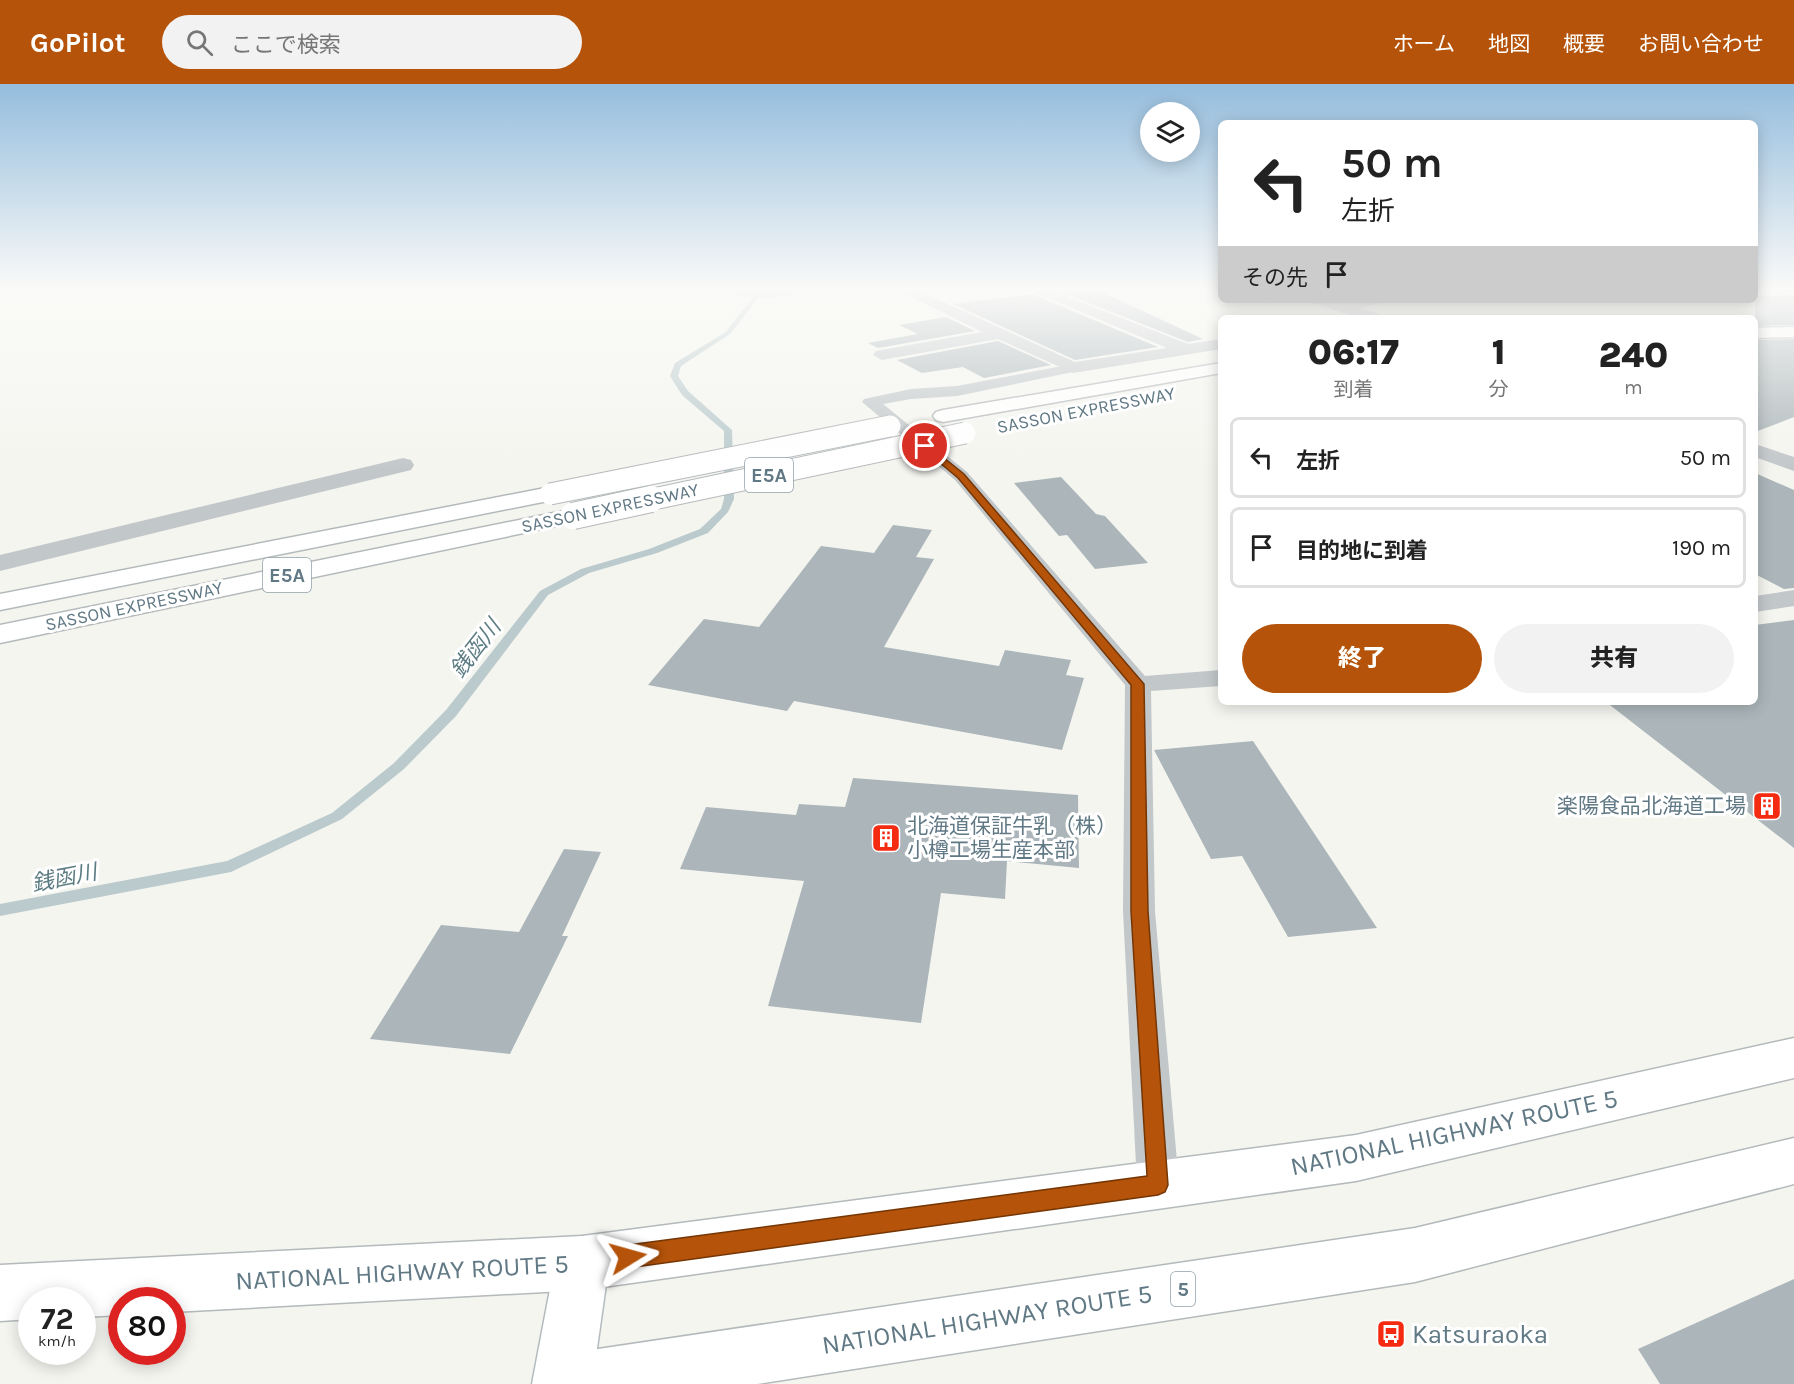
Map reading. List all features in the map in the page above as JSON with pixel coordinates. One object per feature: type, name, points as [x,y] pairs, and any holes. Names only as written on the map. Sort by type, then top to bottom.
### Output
[{"type":"main road","name":"SASSON EXPRESSWAY","points":[[0,602],[943,416],[1218,369]]},
{"type":"main road","name":"SASSON EXPRESSWAY","points":[[1047,418],[1218,386]]},
{"type":"main road","name":"SASSON EXPRESSWAY","points":[[0,634],[989,429]]},
{"type":"main road","name":"NATIONAL HIGHWAY ROUTE 5","points":[[0,1293],[582,1263],[1356,1158],[1794,1058]]},
{"type":"main road","name":"NATIONAL HIGHWAY ROUTE 5","points":[[563,1384],[1415,1255],[1794,1161]]},
{"type":"main road","points":[[563,1384],[582,1263]]},
{"type":"street","points":[[882,355],[917,349]]},
{"type":"street","points":[[1031,349],[1073,368],[1185,349]]},
{"type":"street","points":[[1758,451],[1794,464]]},
{"type":"street","points":[[0,563],[403,465]]},
{"type":"lane","points":[[1073,368],[957,391],[870,402],[961,476],[1138,684],[1139,911],[1158,1185]]},
{"type":"lane","points":[[1138,684],[1218,678]]},
{"type":"building","points":[[957,349],[1015,349],[1051,365],[984,378],[963,367],[922,373],[897,360]]},
{"type":"building","points":[[1050,349],[1147,349],[1075,360]]},
{"type":"building","points":[[1758,349],[1794,349],[1794,417],[1758,431]]},
{"type":"building","points":[[1758,474],[1794,490],[1794,588],[1784,589],[1758,576]]},
{"type":"building","points":[[1061,477],[1096,514],[1105,516],[1148,563],[1095,569],[1067,535],[1059,536],[1014,483]]},
{"type":"building","points":[[893,525],[932,530],[916,557],[934,559],[884,647],[999,666],[1005,650],[1071,660],[1066,675],[1084,678],[1062,750],[794,701],[787,711],[648,685],[704,619],[759,627],[821,546],[874,553]]},
{"type":"building","name":"楽陽食品北海道工場","points":[[1794,620],[1794,848],[1610,705],[1758,705],[1758,625]]},
{"type":"building","points":[[1253,741],[1377,928],[1288,937],[1242,856],[1211,859],[1154,750]]},
{"type":"building","name":"北海道保証牛乳（株） 小樽工場生産本部","points":[[853,778],[1078,795],[1079,868],[1007,861],[1005,899],[941,893],[921,1023],[768,1006],[804,881],[680,869],[706,807],[796,815],[799,804],[845,807]]},
{"type":"building","points":[[564,849],[601,852],[562,936],[568,936],[510,1054],[370,1039],[441,925],[519,932]]},
{"type":"building","points":[[1794,1279],[1794,1384],[1660,1384],[1638,1349]]},
{"type":"waterway","name":"銭函川","points":[[0,910],[231,866],[337,816],[399,766],[451,713],[544,593],[585,571],[653,551],[704,531],[725,510],[729,499],[728,430],[685,393],[674,376],[678,365],[704,349]]},
{"type":"place","name":"楽陽食品北海道工場","points":[[1767,806]]},
{"type":"place","name":"北海道保証牛乳（株） 小樽工場生産本部","points":[[886,838]]},
{"type":"place","name":"Katsuraoka","points":[[1391,1334]]},
{"type":"route","points":[[628,1257],[1158,1185],[1139,911],[1138,684],[961,476],[925,446]]}]
